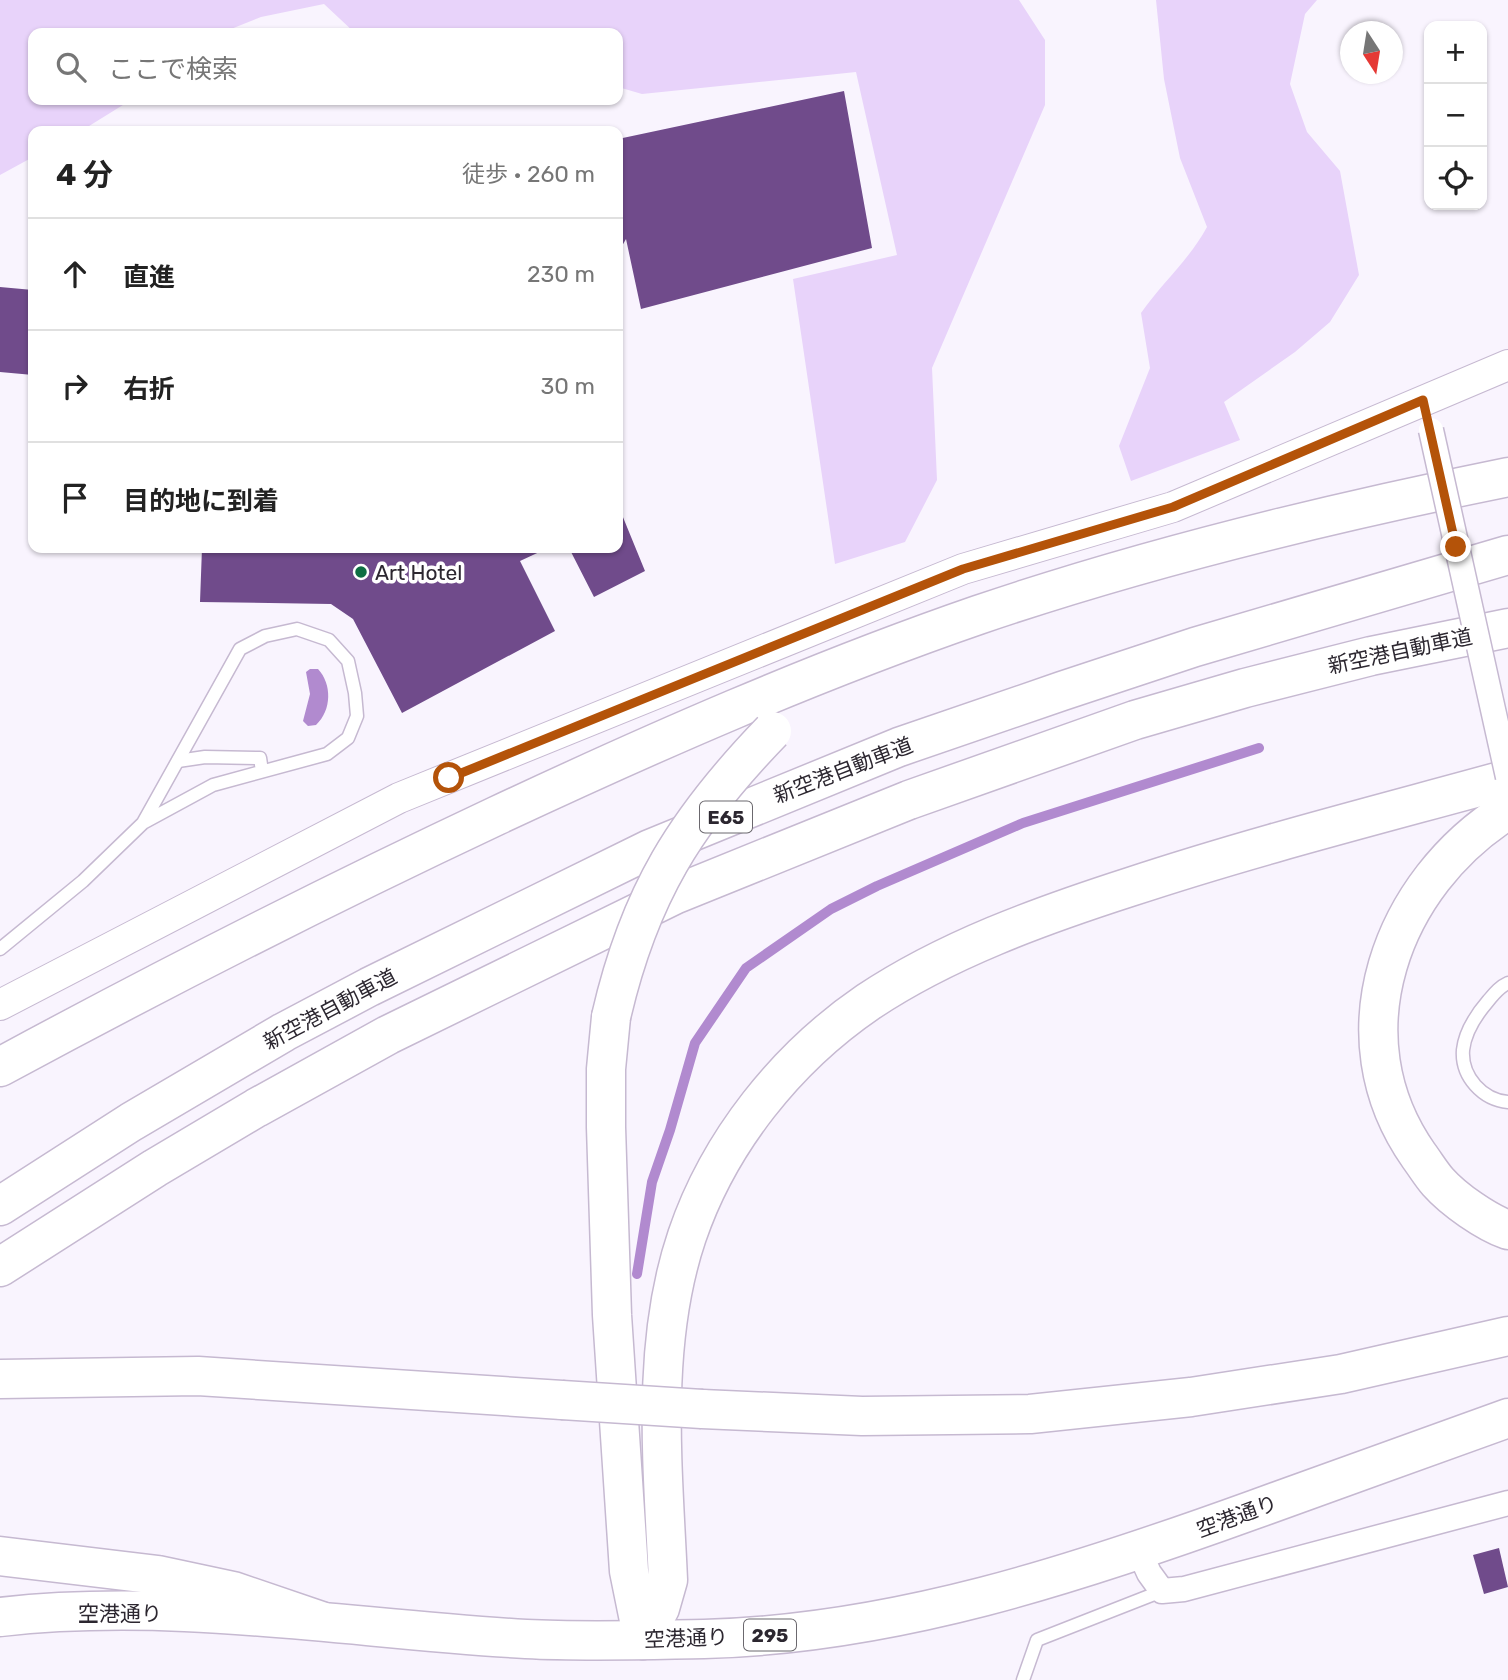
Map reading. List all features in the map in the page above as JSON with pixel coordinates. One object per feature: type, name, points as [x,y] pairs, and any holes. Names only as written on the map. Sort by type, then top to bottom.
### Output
[{"type":"highway","points":[[0,1067],[252,934],[399,862],[646,746],[860,657],[980,614],[1209,547],[1385,503],[1508,477]]},
{"type":"highway","name":"新空港自動車道","points":[[0,1206],[131,1122],[284,1032],[369,987],[650,849],[900,747],[1062,691],[1195,647],[1508,555]]},
{"type":"highway","points":[[643,1640],[629,1571],[612,1315],[606,1127],[606,1069],[611,1017],[622,968],[639,922],[667,865],[697,817],[731,773],[772,731],[801,706],[870,663],[980,614]]},
{"type":"highway","name":"新空港自動車道","points":[[0,1267],[155,1168],[388,1035],[674,895],[909,800],[1135,720],[1371,656],[1508,628]]},
{"type":"highway","points":[[643,1640],[660,1608],[668,1580],[662,1378],[667,1330],[681,1260],[703,1195],[727,1150],[759,1104],[824,1035],[868,1002],[914,975],[1017,928],[1097,898],[1247,850],[1508,778]]},
{"type":"highway","points":[[1508,810],[1458,850],[1429,884],[1404,924],[1391,954],[1378,1009],[1378,1049],[1386,1089],[1405,1136],[1438,1182],[1494,1225],[1508,1230]]},
{"type":"highway","points":[[0,1379],[198,1376],[702,1409],[862,1416],[1030,1414],[1191,1397],[1341,1374],[1508,1336]]},
{"type":"highway","name":"空港通り","points":[[0,1617],[103,1612],[182,1613],[321,1621],[527,1639],[643,1640],[765,1635],[896,1616],[982,1597],[1139,1551],[1508,1418]]},
{"type":"highway","points":[[11,1561],[158,1575],[233,1591],[321,1621]]},
{"type":"street","points":[[0,1005],[399,798],[963,569],[1173,507],[1508,365]]},
{"type":"street","points":[[1423,400],[1508,778]]},
{"type":"street","points":[[1139,1551],[1149,1573],[1162,1591],[1184,1589],[1508,1503]]},
{"type":"lane","points":[[0,949],[83,881],[143,822],[240,649],[265,636],[297,629],[330,640],[348,661],[355,693],[357,716],[348,738],[327,754],[213,785],[143,822]]},
{"type":"lane","points":[[178,761],[205,757],[260,758],[262,771]]},
{"type":"lane","points":[[1508,984],[1501,986],[1474,1017],[1463,1051],[1469,1079],[1485,1096],[1508,1102]]},
{"type":"lane","points":[[1023,1680],[1037,1640],[1162,1591]]},
{"type":"shaded area","points":[[0,0],[1019,0],[1045,40],[1045,105],[932,368],[937,480],[905,542],[835,564],[793,279],[897,255],[856,72],[642,94],[623,88],[623,28],[350,28],[324,4],[261,17],[234,28],[28,28],[28,105],[123,105],[89,126],[28,126],[28,160],[0,175]]},
{"type":"shaded area","points":[[1156,0],[1317,0],[1305,14],[1290,84],[1307,132],[1340,171],[1359,275],[1330,322],[1295,352],[1224,402],[1240,440],[1131,481],[1119,446],[1150,368],[1141,313],[1192,250],[1207,227],[1180,158],[1164,79]]},
{"type":"shaded area","points":[[318,669],[323,675],[328,697],[321,719],[316,725],[308,726],[303,721],[310,694],[306,672]]},
{"type":"building","points":[[844,91],[872,248],[641,309],[626,239],[623,244],[623,138]]},
{"type":"building","points":[[0,287],[28,290],[28,375],[0,372]]},
{"type":"building","points":[[623,517],[645,571],[594,597],[572,553],[623,553]]},
{"type":"building","points":[[202,553],[537,553],[520,561],[555,631],[402,713],[353,619],[331,604],[200,602]]},
{"type":"building","points":[[1499,1548],[1508,1587],[1484,1594],[1473,1555]]},
{"type":"waterway","points":[[637,1274],[652,1182],[695,1043],[746,968],[831,909],[877,886],[1023,823],[1259,748]]},
{"type":"place","name":"Art Hotel","points":[[361,572]]},
{"type":"route","points":[[449,778],[963,569],[1173,507],[1423,400],[1456,547]]}]
